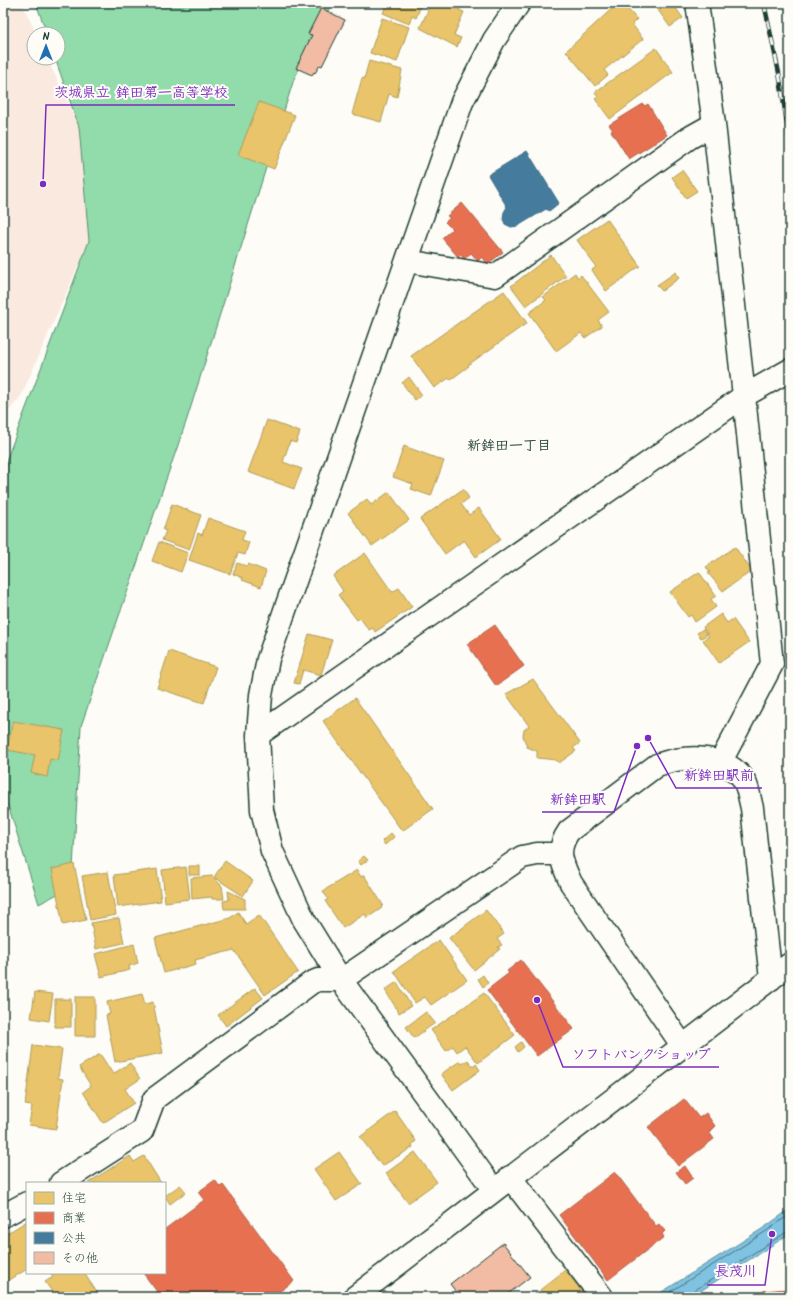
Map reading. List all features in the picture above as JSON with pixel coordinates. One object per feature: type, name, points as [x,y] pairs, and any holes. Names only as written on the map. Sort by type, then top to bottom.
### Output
[{"type":"street","points":[[519,3],[494,40],[462,102],[268,659],[261,695],[258,735],[262,810],[272,851],[304,920],[341,980],[502,1184],[602,1297]]},
{"type":"street","points":[[697,3],[714,124],[772,664],[720,763]]},
{"type":"street","points":[[407,261],[495,276],[689,138],[714,124]]},
{"type":"street","points":[[258,735],[744,396],[790,370]]},
{"type":"street","points":[[682,1045],[571,883],[563,864],[561,854],[563,840],[569,831],[657,765],[672,760],[690,758],[706,759],[731,767],[741,776],[747,787],[752,808],[771,979]]},
{"type":"street","points":[[62,1182],[142,1131],[154,1099],[311,982],[318,980],[341,980],[522,857],[537,854],[561,854]]},
{"type":"street","points":[[355,1297],[682,1045],[790,964]]},
{"type":"street","points":[[3,1216],[26,1204]]},
{"type":"shaded area","points":[[3,3],[22,3],[32,26],[26,26],[26,66],[51,66],[79,127],[89,241],[21,396],[3,418]]},
{"type":"green space","points":[[36,3],[332,3],[294,79],[187,419],[81,726],[72,886],[39,904],[8,805],[3,807],[3,469],[89,241],[79,127],[58,66],[66,66],[66,26],[44,26]]},
{"type":"water","points":[[790,1209],[790,1233],[777,1242],[691,1297],[654,1297],[765,1227]]},
{"type":"building: 住宅","points":[[387,3],[422,3],[416,18],[412,16],[409,24],[383,13]]},
{"type":"building: 住宅","points":[[431,3],[461,4],[459,10],[464,12],[454,35],[461,38],[457,47],[420,28]]},
{"type":"building: 住宅","points":[[618,3],[622,3],[637,19],[632,24],[643,39],[604,70],[608,75],[595,86],[566,51]]},
{"type":"building: 住宅","points":[[653,3],[672,3],[683,18],[670,27]]},
{"type":"building: 住宅","points":[[382,18],[409,27],[397,62],[370,53]]},
{"type":"building: 住宅","points":[[656,48],[673,72],[610,119],[595,99],[598,97],[595,92]]},
{"type":"building: 住宅","points":[[369,61],[402,70],[397,97],[389,94],[381,122],[352,114],[362,78],[364,79]]},
{"type":"building: 住宅","points":[[259,102],[295,115],[274,169],[238,155]]},
{"type":"building: 住宅","points":[[682,170],[697,191],[686,198],[672,177]]},
{"type":"building: 住宅","points":[[607,219],[640,266],[606,291],[592,270],[596,267],[577,240]]},
{"type":"building: 住宅","points":[[551,255],[566,276],[526,306],[511,286]]},
{"type":"building: 住宅","points":[[676,272],[679,278],[662,291],[657,285]]},
{"type":"building: 住宅","points":[[575,273],[578,278],[581,275],[609,312],[598,320],[602,326],[585,338],[581,333],[556,351],[529,313],[546,300],[543,297]]},
{"type":"building: 住宅","points":[[504,291],[527,323],[468,365],[469,366],[450,380],[449,378],[434,388],[411,356]]},
{"type":"building: 住宅","points":[[409,377],[422,395],[415,400],[402,383]]},
{"type":"building: 住宅","points":[[267,420],[300,432],[296,443],[290,441],[283,462],[302,469],[294,489],[248,472]]},
{"type":"building: 住宅","points":[[404,446],[444,461],[431,496],[411,489],[413,484],[393,477]]},
{"type":"building: 住宅","points":[[463,489],[469,498],[461,504],[469,515],[479,508],[501,539],[476,557],[464,540],[445,554],[420,519]]},
{"type":"building: 住宅","points":[[389,492],[409,520],[372,546],[348,513],[367,499],[371,505]]},
{"type":"building: 住宅","points":[[172,504],[201,515],[189,550],[162,540],[166,531],[163,530]]},
{"type":"building: 住宅","points":[[208,518],[245,531],[242,540],[249,542],[245,555],[238,553],[230,574],[189,560],[198,533],[202,535]]},
{"type":"building: 住宅","points":[[159,542],[188,553],[181,572],[152,561]]},
{"type":"building: 住宅","points":[[735,547],[752,571],[723,591],[708,573],[710,572],[706,567]]},
{"type":"building: 住宅","points":[[365,553],[392,592],[399,588],[412,607],[375,632],[373,628],[369,630],[360,618],[357,620],[338,595],[343,591],[333,576]]},
{"type":"building: 住宅","points":[[237,563],[247,566],[248,564],[266,571],[261,587],[242,580],[243,578],[233,574]]},
{"type":"building: 住宅","points":[[699,572],[716,596],[711,599],[716,607],[695,622],[691,615],[688,617],[670,592]]},
{"type":"building: 住宅","points":[[721,614],[727,623],[733,619],[749,642],[719,663],[703,640],[709,636],[703,627]]},
{"type":"building: 住宅","points":[[703,629],[707,635],[701,638],[697,633]]},
{"type":"building: 住宅","points":[[309,634],[332,640],[321,675],[303,670],[299,684],[294,683]]},
{"type":"building: 住宅","points":[[169,651],[216,667],[204,703],[157,688]]},
{"type":"building: 住宅","points":[[533,679],[580,743],[573,748],[576,751],[559,763],[556,760],[537,758],[537,751],[527,747],[523,736],[524,730],[529,726],[506,694]]},
{"type":"building: 住宅","points":[[355,698],[433,809],[402,831],[323,721]]},
{"type":"building: 住宅","points":[[13,721],[64,730],[58,761],[50,759],[47,777],[31,773],[35,755],[7,750]]},
{"type":"building: 住宅","points":[[391,833],[394,837],[385,845],[382,841]]},
{"type":"building: 住宅","points":[[364,856],[368,860],[361,865],[358,861]]},
{"type":"building: 住宅","points":[[225,861],[253,881],[243,896],[214,877]]},
{"type":"building: 住宅","points":[[74,864],[86,920],[63,925],[52,869]]},
{"type":"building: 住宅","points":[[189,866],[200,866],[200,875],[189,875]]},
{"type":"building: 住宅","points":[[186,867],[190,899],[165,902],[162,870]]},
{"type":"building: 住宅","points":[[157,869],[161,901],[118,907],[114,875]]},
{"type":"building: 住宅","points":[[357,870],[361,877],[364,875],[383,905],[381,907],[382,908],[367,918],[365,914],[343,928],[325,901],[328,899],[323,891]]},
{"type":"building: 住宅","points":[[108,872],[116,915],[90,920],[82,876]]},
{"type":"building: 住宅","points":[[212,876],[222,886],[224,899],[212,899],[212,897],[192,899],[191,878]]},
{"type":"building: 住宅","points":[[228,891],[245,899],[245,909],[224,909],[223,901],[229,900]]},
{"type":"building: 住宅","points":[[486,910],[504,934],[497,939],[502,945],[498,947],[500,949],[474,970],[449,938]]},
{"type":"building: 住宅","points":[[238,912],[246,924],[259,915],[298,972],[265,995],[234,950],[195,960],[196,964],[164,973],[155,938],[230,918]]},
{"type":"building: 住宅","points":[[119,918],[124,943],[96,949],[91,923]]},
{"type":"building: 住宅","points":[[439,940],[467,980],[431,1005],[425,997],[415,1003],[394,971]]},
{"type":"building: 住宅","points":[[134,944],[138,963],[129,966],[130,970],[101,977],[95,954]]},
{"type":"building: 住宅","points":[[483,975],[488,983],[483,987],[478,979]]},
{"type":"building: 住宅","points":[[397,982],[411,1006],[399,1013],[385,990]]},
{"type":"building: 住宅","points":[[255,988],[263,998],[226,1026],[218,1015]]},
{"type":"building: 住宅","points":[[35,992],[53,994],[49,1021],[31,1018]]},
{"type":"building: 住宅","points":[[484,993],[515,1035],[478,1063],[465,1046],[457,1052],[453,1046],[446,1051],[431,1030]]},
{"type":"building: 住宅","points":[[142,994],[145,1004],[153,1002],[163,1053],[115,1062],[106,1015],[110,1014],[107,1002]]},
{"type":"building: 住宅","points":[[75,997],[95,997],[95,1036],[75,1036]]},
{"type":"building: 住宅","points":[[55,999],[71,999],[71,1027],[55,1027]]},
{"type":"building: 住宅","points":[[426,1012],[435,1023],[414,1038],[406,1027]]},
{"type":"building: 住宅","points":[[521,1042],[524,1047],[518,1052],[515,1047]]},
{"type":"building: 住宅","points":[[33,1045],[62,1049],[58,1078],[63,1079],[56,1129],[29,1125],[32,1106],[25,1105]]},
{"type":"building: 住宅","points":[[100,1054],[113,1074],[130,1063],[140,1079],[125,1089],[134,1103],[103,1123],[83,1092],[91,1086],[79,1067]]},
{"type":"building: 住宅","points":[[468,1060],[473,1067],[476,1064],[480,1070],[453,1090],[441,1074],[460,1061],[462,1064]]},
{"type":"building: 住宅","points":[[395,1111],[416,1141],[412,1145],[413,1147],[382,1166],[360,1137]]},
{"type":"building: 住宅","points":[[339,1152],[362,1184],[336,1201],[314,1169]]},
{"type":"building: 住宅","points":[[415,1152],[437,1182],[408,1203],[386,1173]]},
{"type":"building: 住宅","points":[[130,1156],[134,1162],[144,1156],[160,1182],[90,1182]]},
{"type":"building: 住宅","points":[[180,1185],[186,1192],[170,1204],[166,1195]]},
{"type":"building: 住宅","points":[[26,1222],[26,1270],[8,1281],[3,1273],[3,1236]]},
{"type":"building: 住宅","points":[[565,1270],[586,1297],[545,1297],[540,1290]]},
{"type":"building: 住宅","points":[[51,1274],[85,1274],[100,1297],[56,1297],[45,1282],[53,1277]]},
{"type":"building: 商業","points":[[643,104],[645,106],[648,104],[667,135],[629,159],[611,131],[613,130],[609,125]]},
{"type":"building: 商業","points":[[462,203],[503,252],[488,264],[482,257],[478,261],[471,253],[464,259],[461,255],[458,257],[442,238],[452,229],[445,222],[450,218],[447,216]]},
{"type":"building: 商業","points":[[495,625],[524,666],[496,686],[467,644]]},
{"type":"building: 商業","points":[[521,960],[574,1029],[537,1056],[487,990],[509,973],[507,971]]},
{"type":"building: 商業","points":[[684,1099],[699,1118],[706,1113],[715,1126],[709,1132],[714,1139],[678,1166],[648,1127]]},
{"type":"building: 商業","points":[[685,1166],[693,1178],[685,1184],[676,1172]]},
{"type":"building: 商業","points":[[615,1172],[656,1226],[659,1224],[665,1231],[662,1234],[664,1237],[608,1280],[559,1215]]},
{"type":"building: 商業","points":[[215,1180],[220,1187],[223,1185],[294,1281],[272,1297],[161,1297],[144,1274],[166,1274],[166,1228],[204,1200],[198,1192]]},
{"type":"building: 商業","points":[[790,1269],[790,1297],[763,1297],[763,1291],[787,1289],[786,1273]]},
{"type":"building: 公共","points":[[527,151],[559,203],[549,211],[546,209],[518,226],[511,227],[505,224],[503,219],[504,212],[507,207],[488,175]]},
{"type":"building: その他","points":[[321,8],[345,20],[322,66],[320,65],[312,75],[296,68],[312,35],[308,34]]},
{"type":"building: その他","points":[[503,1243],[530,1277],[504,1297],[460,1297],[450,1284]]},
{"type":"railway","points":[[764,3],[779,73],[790,143]]},
{"type":"place","name":"茨城県立 鉾田第一高等学校","points":[[43,184]]},
{"type":"place","name":"新鉾田駅前","points":[[648,738]]},
{"type":"place","name":"新鉾田駅","points":[[637,746]]},
{"type":"place","name":"ソフトバンクショップ","points":[[537,1000]]},
{"type":"place","name":"長茂川","points":[[772,1234]]},
{"type":"district","name":"新鉾田一丁目","points":[[509,445]]}]
